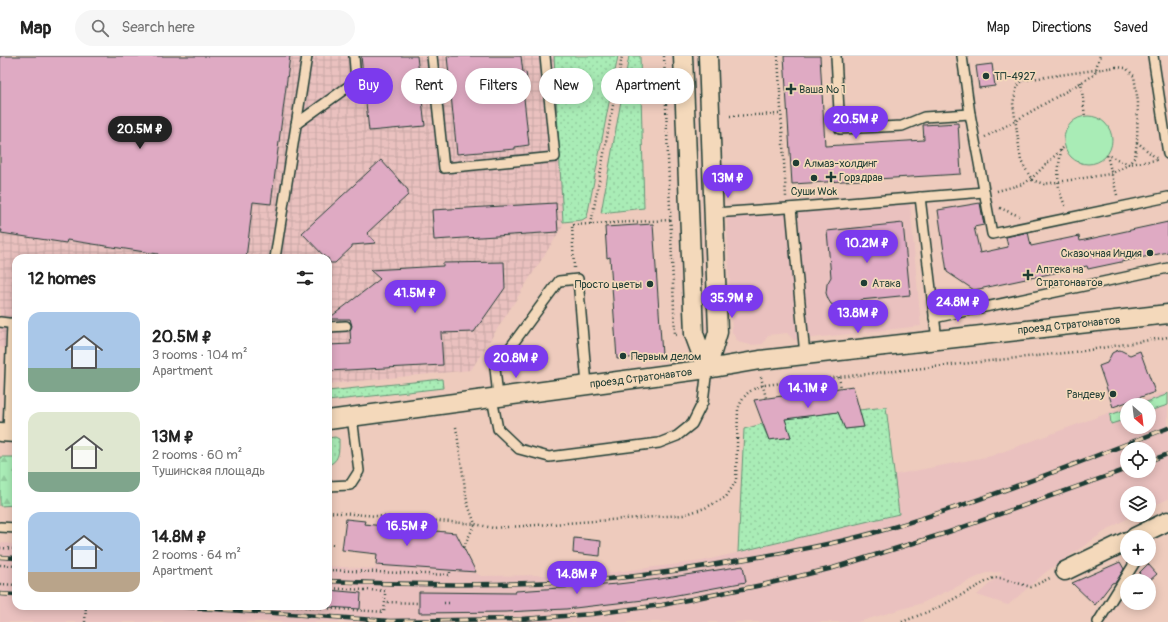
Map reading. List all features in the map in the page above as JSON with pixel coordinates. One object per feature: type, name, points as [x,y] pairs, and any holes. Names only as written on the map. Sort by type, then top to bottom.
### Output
[{"type":"street","points":[[683,56],[694,334],[708,369]]},
{"type":"street","points":[[708,56],[718,332],[708,369]]},
{"type":"street","name":"проезд Стратонавтов","points":[[332,420],[708,369],[760,360],[1168,314]]},
{"type":"street","points":[[1150,530],[1164,523]]},
{"type":"street","points":[[1065,571],[1120,544]]},
{"type":"lane","points":[[276,254],[307,56]]},
{"type":"lane","points":[[296,124],[356,81],[354,56]]},
{"type":"lane","points":[[432,56],[444,168],[555,157],[545,56]]},
{"type":"lane","points":[[836,56],[840,129],[902,126],[924,117],[970,114]]},
{"type":"lane","points":[[962,56],[970,114],[992,234],[1168,197]]},
{"type":"lane","points":[[1153,56],[1165,156]]},
{"type":"lane","points":[[714,213],[920,197],[985,196]]},
{"type":"lane","points":[[920,197],[937,340]]},
{"type":"lane","points":[[789,208],[805,355]]},
{"type":"lane","points":[[934,318],[1168,268]]},
{"type":"lane","points":[[587,385],[578,279],[559,281],[495,368],[495,397],[498,429],[519,449],[549,457],[659,443],[677,436],[692,424],[703,402],[708,369]]},
{"type":"lane","points":[[0,322],[12,323]]},
{"type":"lane","points":[[332,327],[346,326]]},
{"type":"lane","points":[[8,432],[12,359]]},
{"type":"lane","points":[[332,486],[350,485],[359,471],[352,417]]},
{"type":"lane","points":[[1156,533],[1164,523]]},
{"type":"lane","points":[[0,527],[12,528]]},
{"type":"lane","points":[[1098,622],[1133,566]]},
{"type":"path","points":[[591,224],[622,56]]},
{"type":"path","points":[[664,56],[675,335]]},
{"type":"path","points":[[778,56],[789,208]]},
{"type":"path","points":[[975,142],[1015,121],[1094,74],[1097,70],[1097,61],[1100,56]]},
{"type":"path","points":[[1116,67],[1126,68],[1134,76],[1138,102],[1135,157],[1129,164],[1112,173],[1044,184],[1038,183],[1031,179],[1021,161],[1015,121],[1013,103],[1017,87],[1024,80],[1116,67]]},
{"type":"path","points":[[1081,82],[1085,117]]},
{"type":"path","points":[[730,116],[781,114]]},
{"type":"path","points":[[1137,142],[1158,160]]},
{"type":"path","points":[[985,196],[1023,184],[1031,179],[1065,146]]},
{"type":"path","points":[[1061,149],[1058,182],[1061,196],[1071,218]]},
{"type":"path","points":[[1120,207],[1107,155],[1129,164],[1158,160],[1165,156]]},
{"type":"path","points":[[985,196],[1029,219],[1035,225]]},
{"type":"path","points":[[575,280],[572,225],[670,220]]},
{"type":"path","points":[[332,512],[475,524],[493,528],[683,515],[705,508],[726,498],[736,481],[738,409],[742,398],[752,389],[764,385],[1083,351],[1168,337]]},
{"type":"path","points":[[761,377],[766,398]]},
{"type":"path","points":[[839,377],[841,388]]},
{"type":"path","points":[[456,427],[467,502],[475,524],[464,548]]},
{"type":"path","points":[[0,548],[12,549]]},
{"type":"path","points":[[0,565],[12,566]]},
{"type":"path","points":[[332,570],[450,574],[450,570]]},
{"type":"path","points":[[902,622],[935,609],[994,578],[1001,578],[1031,587],[1065,571]]},
{"type":"path","points":[[0,584],[12,585]]},
{"type":"path","points":[[332,588],[385,591],[384,612],[332,609]]},
{"type":"path","points":[[385,602],[419,603]]},
{"type":"path","points":[[444,603],[450,603]]},
{"type":"path","points":[[85,622],[86,610]]},
{"type":"shaded area","points":[[0,56],[554,56],[555,68],[539,68],[539,104],[557,104],[563,226],[471,370],[332,384],[332,254],[12,254],[12,348],[0,347]]},
{"type":"shaded area","points":[[909,193],[921,326],[794,340],[787,333],[768,335],[763,344],[751,345],[741,343],[736,339],[732,332],[726,206]]},
{"type":"shaded area","points":[[1161,393],[1168,393],[1168,499],[1156,505],[1156,486],[1120,486],[1121,522],[1046,572],[1008,605],[977,595],[1003,572],[986,573],[922,603],[858,622],[0,622],[0,543],[12,544],[12,610],[332,610],[332,566],[375,569],[378,526],[456,533],[475,572],[481,576],[599,574],[702,561],[898,514],[893,475],[991,456],[1120,409],[1120,434],[1156,434],[1156,398],[1148,398]]},
{"type":"green space","points":[[554,56],[618,56],[616,68],[601,68],[601,104],[609,104],[587,217],[582,220],[563,222],[557,104],[593,104],[593,68],[555,68]]},
{"type":"green space","points":[[629,56],[640,56],[640,68],[627,68]]},
{"type":"green space","points":[[620,104],[641,104],[644,208],[601,213]]},
{"type":"green space","points":[[1083,116],[1093,116],[1105,123],[1112,135],[1112,145],[1105,157],[1093,164],[1083,164],[1075,160],[1068,153],[1064,145],[1064,135],[1068,127],[1075,120]]},
{"type":"green space","points":[[442,379],[443,388],[332,401],[332,391]]},
{"type":"green space","points":[[1168,393],[1168,405],[1156,409],[1156,399]]},
{"type":"green space","points":[[886,407],[899,514],[738,552],[744,429],[762,424],[769,440],[791,437],[785,419],[838,412],[845,429],[864,427],[859,410]]},
{"type":"green space","points":[[1120,411],[1120,421],[1111,424],[1110,415]]},
{"type":"green space","points":[[332,437],[339,439],[339,447],[337,458],[332,463]]},
{"type":"green space","points":[[0,457],[12,457],[12,505],[0,506]]},
{"type":"building","points":[[0,56],[290,56],[271,204],[253,202],[246,254],[158,254],[67,240],[66,243],[1,233],[2,230],[0,230]]},
{"type":"building","points":[[361,56],[417,56],[418,68],[401,68],[401,104],[422,104],[425,126],[369,131],[366,104],[393,104],[393,68],[362,68]]},
{"type":"building","points":[[447,56],[521,56],[522,68],[465,68],[465,104],[525,104],[529,145],[515,147],[515,149],[457,154],[452,104],[457,104],[457,68],[448,68]]},
{"type":"building","points":[[784,56],[820,56],[825,146],[924,140],[923,125],[958,123],[961,174],[792,184]]},
{"type":"building","name":"ТП-4927","points":[[992,64],[995,86],[979,88],[976,66]]},
{"type":"building","points":[[381,160],[408,190],[408,195],[367,233],[376,243],[352,245],[352,247],[335,263],[332,263],[332,254],[322,254],[302,233]]},
{"type":"building","points":[[556,203],[558,232],[434,240],[432,210]]},
{"type":"building","points":[[980,203],[984,225],[974,227],[980,253],[1008,247],[1006,237],[1028,232],[1031,246],[1079,236],[1080,241],[1168,222],[1168,252],[1088,269],[1087,266],[974,290],[947,272],[938,210]]},
{"type":"building","points":[[903,223],[910,295],[860,300],[852,306],[846,308],[837,307],[831,304],[826,293],[827,284],[831,277],[827,231]]},
{"type":"building","points":[[653,224],[662,355],[617,359],[610,257],[607,258],[605,227]]},
{"type":"building","points":[[504,262],[505,288],[474,332],[441,333],[443,365],[332,371],[332,345],[351,344],[350,330],[352,326],[350,319],[332,319],[332,316],[380,279],[370,270],[443,266],[443,263]]},
{"type":"building","points":[[1120,350],[1130,355],[1140,351],[1155,392],[1138,398],[1120,398],[1120,404],[1113,407],[1099,366],[1107,363],[1112,353]]},
{"type":"building","points":[[853,386],[864,427],[845,429],[838,412],[785,419],[791,437],[769,440],[754,400]]},
{"type":"building","points":[[346,519],[365,521],[364,524],[456,533],[476,572],[376,565],[377,554],[342,550]]},
{"type":"building","points":[[574,538],[601,541],[600,556],[573,553]]},
{"type":"building","points":[[1120,562],[1120,566],[1122,566],[1124,569],[1116,582],[1112,583],[1095,605],[1072,583]]},
{"type":"building","points":[[743,566],[746,582],[661,598],[566,609],[506,612],[419,613],[419,592],[515,593],[516,591],[618,584]]},
{"type":"building","points":[[1146,566],[1150,566],[1157,574],[1140,574],[1139,573]]},
{"type":"building","points":[[332,590],[361,593],[360,609],[332,607]]},
{"type":"railway","points":[[332,581],[391,584],[497,584],[588,580],[662,573],[792,551],[830,544],[923,518],[1028,482],[1168,428]]},
{"type":"railway","points":[[1156,458],[1168,454]]},
{"type":"railway","points":[[229,610],[390,621],[522,619],[592,614],[662,605],[762,585],[833,568],[946,533],[1120,471]]},
{"type":"railway","points":[[0,557],[12,558]]},
{"type":"railway","points":[[0,594],[12,595]]},
{"type":"place","name":"ТП-4927","points":[[986,76]]},
{"type":"place","name":"Ваша № 1","points":[[791,89]]},
{"type":"place","name":"Алмаз-холдинг","points":[[796,163]]},
{"type":"place","name":"Горздрав","points":[[831,177]]},
{"type":"place","name":"Суши Wok","points":[[814,178]]},
{"type":"place","name":"Сказочная Индия","points":[[1150,253]]},
{"type":"place","name":"Аптека на Стратонавтов","points":[[1028,275]]},
{"type":"place","name":"Атака","points":[[864,283]]},
{"type":"place","name":"Просто цветы","points":[[650,284]]},
{"type":"place","name":"Первым делом","points":[[623,356]]},
{"type":"place","name":"Рандеву","points":[[1113,394]]}]
